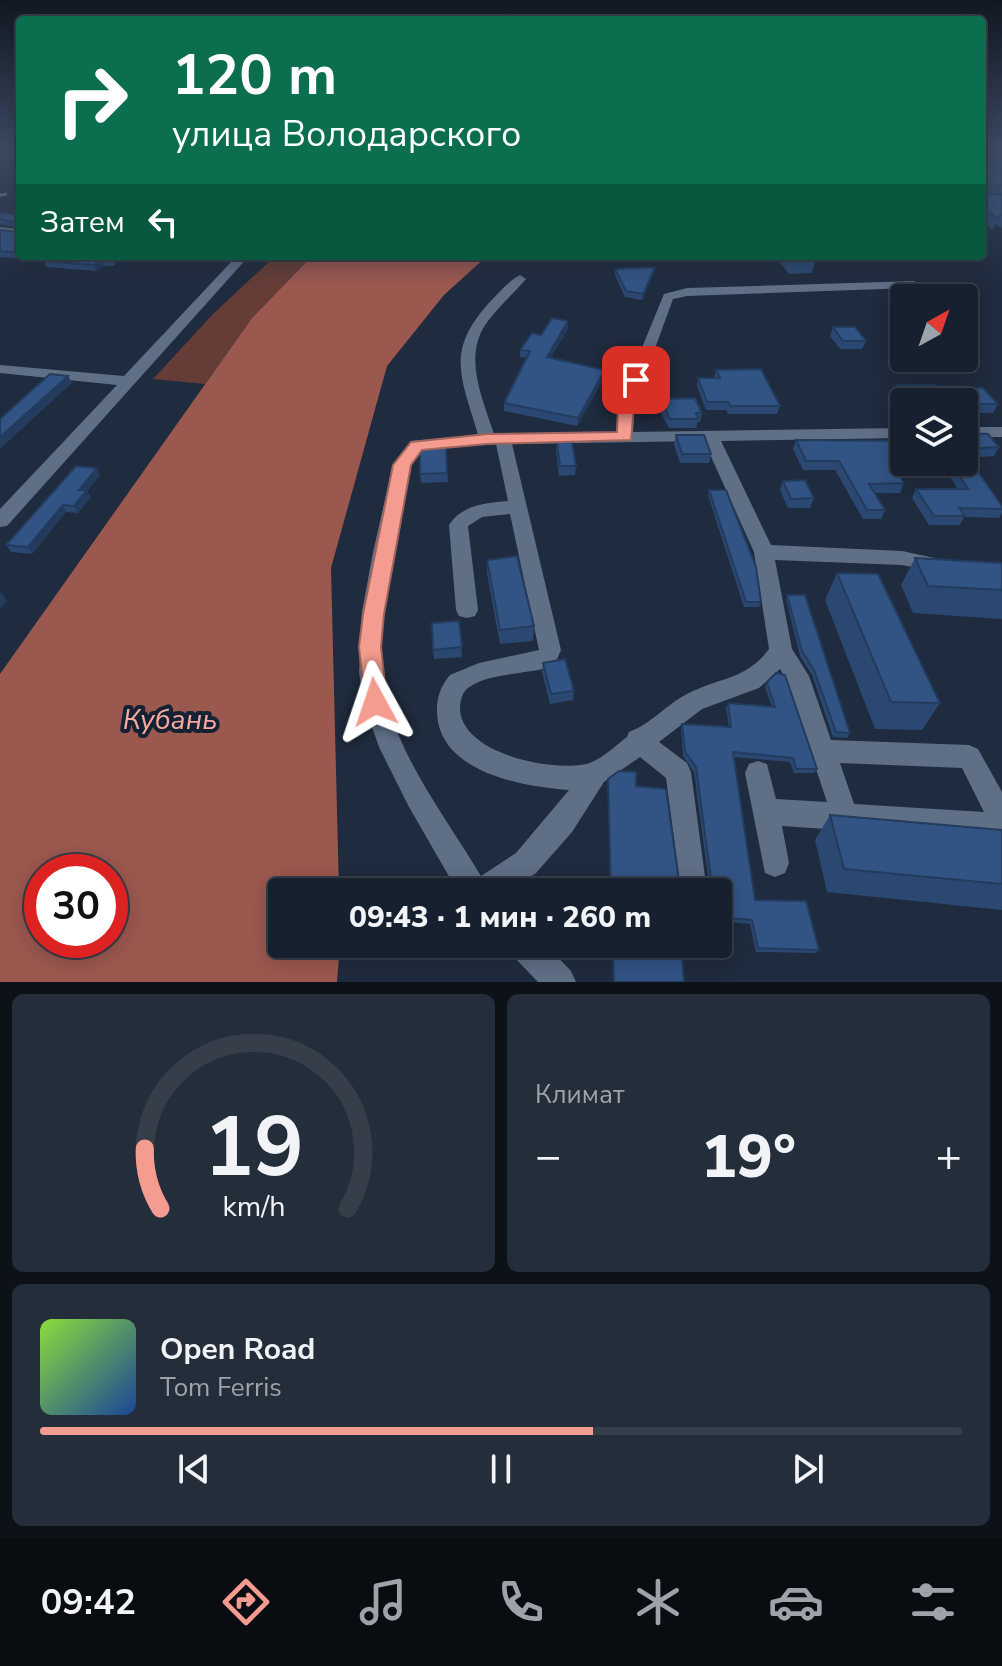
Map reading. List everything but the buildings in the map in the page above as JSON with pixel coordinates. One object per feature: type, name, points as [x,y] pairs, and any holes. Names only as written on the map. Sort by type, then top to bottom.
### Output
[{"type":"street","points":[[0,521],[238,260]]},
{"type":"street","points":[[520,279],[481,317],[468,340],[465,363],[518,507],[550,650],[546,659],[462,679],[448,697],[447,719],[458,739],[485,760],[527,772],[566,778],[594,776]]},
{"type":"street","points":[[625,437],[626,406],[668,297],[687,292],[890,285]]},
{"type":"street","points":[[0,369],[126,381]]},
{"type":"street","points":[[978,432],[1002,432]]},
{"type":"street","points":[[466,878],[398,756],[375,702],[370,647],[373,614],[402,465],[417,445],[495,439],[890,433]]},
{"type":"street","points":[[710,435],[764,552],[781,651],[797,676],[845,817]]},
{"type":"street","points":[[467,610],[458,525],[464,516],[476,511],[518,507]]},
{"type":"street","points":[[764,552],[902,558],[959,570]]},
{"type":"street","points":[[504,878],[526,863],[562,822],[594,776],[638,740],[696,701],[742,687],[769,669],[781,651]]},
{"type":"street","points":[[638,740],[678,772],[691,878]]},
{"type":"street","points":[[823,751],[969,757],[1002,819]]},
{"type":"street","points":[[758,773],[775,863]]},
{"type":"street","points":[[766,812],[1002,827]]},
{"type":"street","points":[[537,958],[560,982]]},
{"type":"shaded area","points":[[271,260],[308,260],[252,318],[205,384],[153,379],[213,314]]},
{"type":"water","name":"Кубань","points":[[308,260],[483,260],[444,295],[387,366],[331,568],[339,878],[268,878],[268,958],[339,958],[337,982],[0,982],[0,674],[252,318]]},
{"type":"railway","points":[[0,195],[8,194]]},
{"type":"route","points":[[375,702],[370,647],[373,614],[402,465],[417,445],[487,439],[625,437],[626,406],[636,380]]}]
